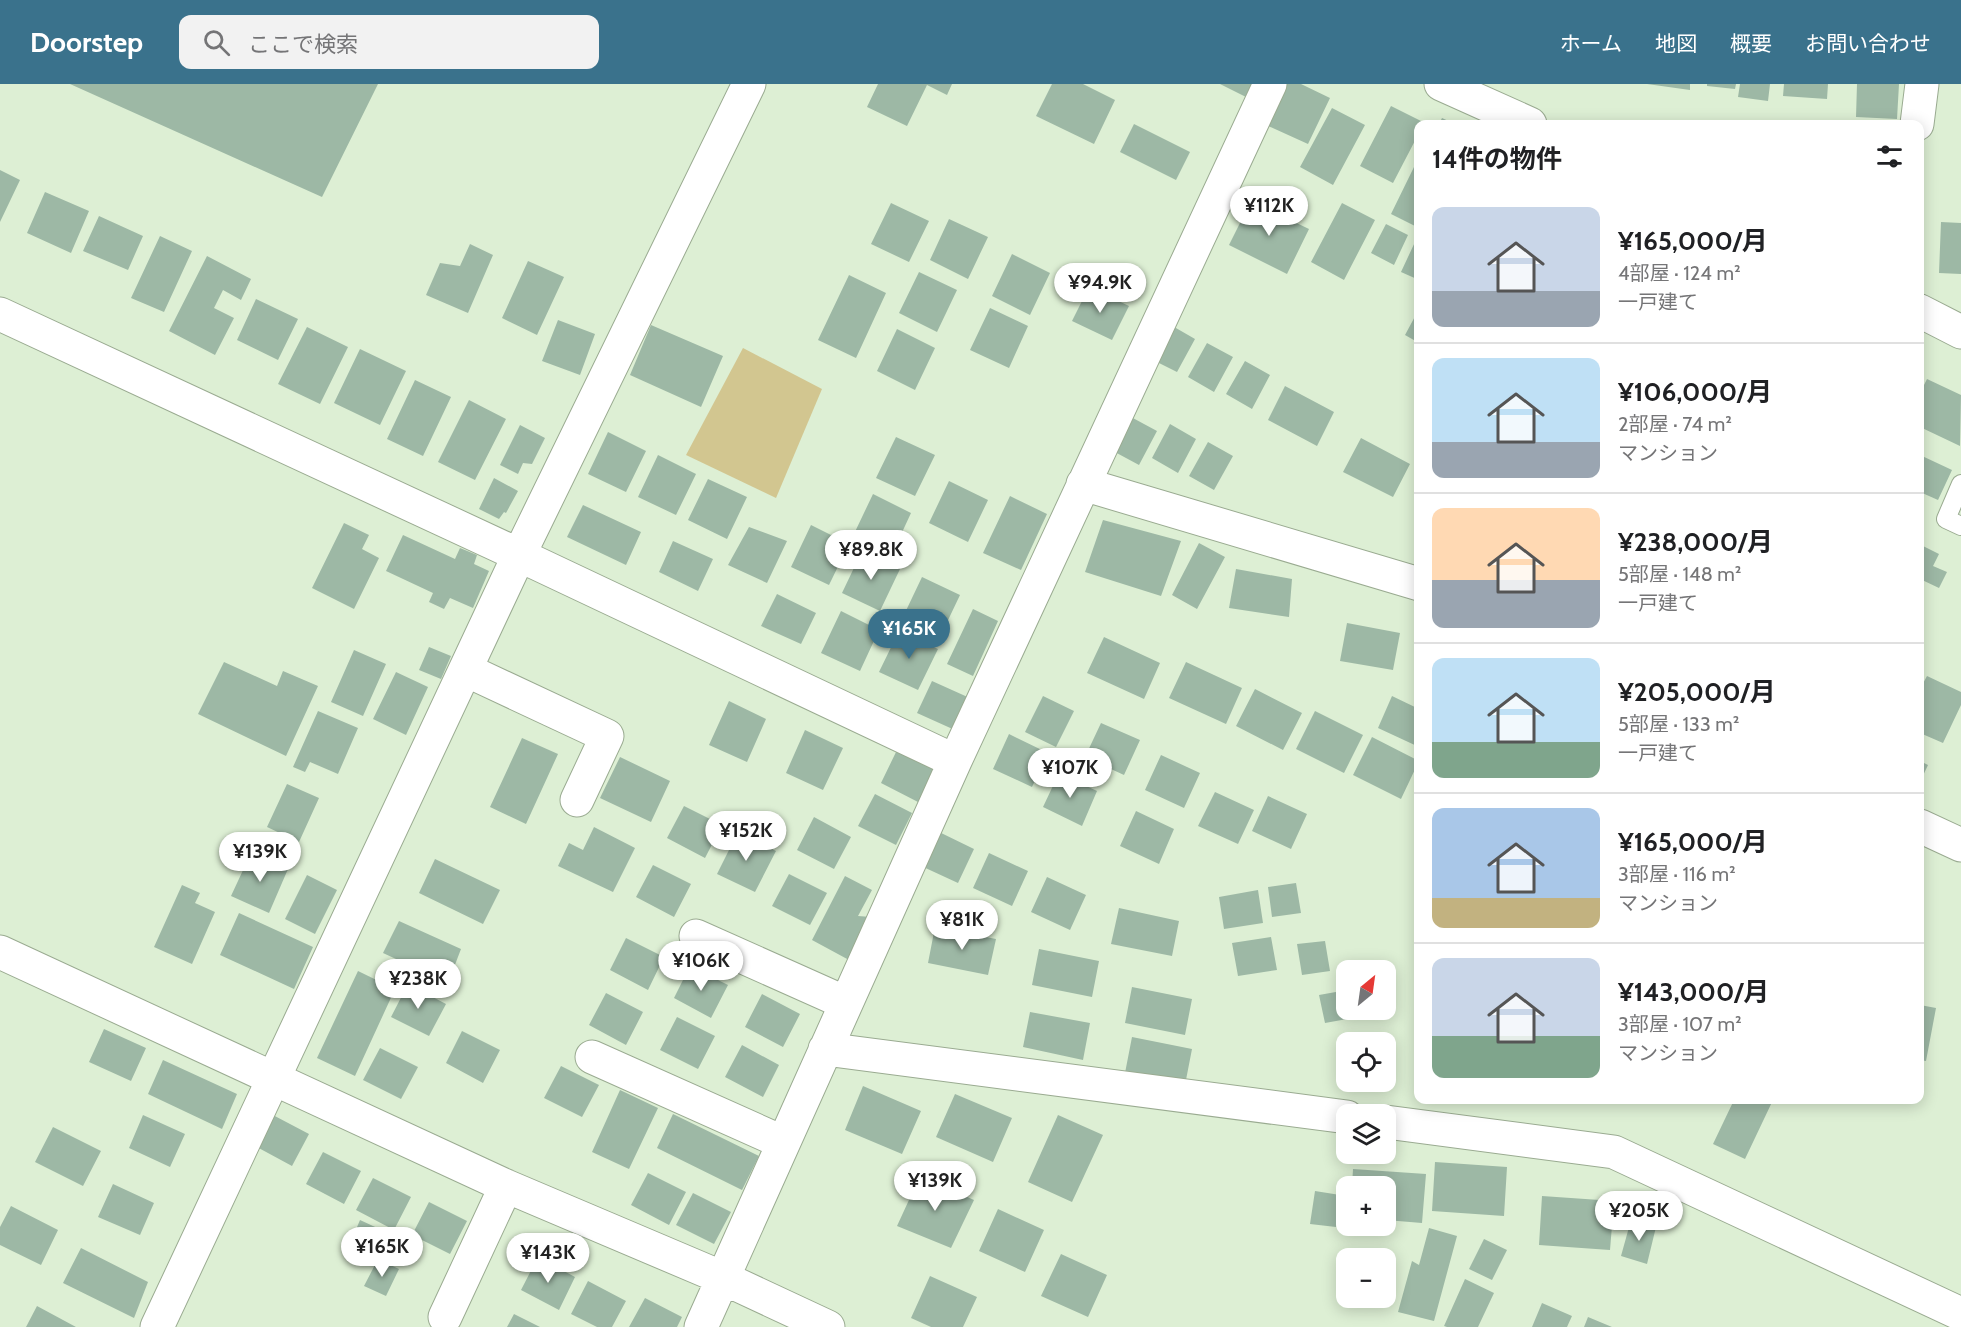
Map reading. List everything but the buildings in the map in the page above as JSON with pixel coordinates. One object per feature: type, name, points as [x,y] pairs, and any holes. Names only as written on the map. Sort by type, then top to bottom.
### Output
[{"type":"street","points":[[157,1327],[519,555],[749,84]]},
{"type":"street","points":[[701,1327],[782,1142],[955,761],[1270,84]]},
{"type":"street","points":[[1441,84],[1521,120]]},
{"type":"street","points":[[1918,120],[1922,84]]},
{"type":"street","points":[[1924,313],[1961,332]]},
{"type":"street","points":[[0,314],[955,761]]},
{"type":"street","points":[[1083,484],[1414,583]]},
{"type":"street","points":[[466,670],[607,736],[577,800]]},
{"type":"street","points":[[1924,828],[1961,845]]},
{"type":"street","points":[[696,936],[846,1003]]},
{"type":"street","points":[[0,952],[506,1186],[723,1278],[828,1327]]},
{"type":"street","points":[[825,1049],[1336,1116]]},
{"type":"street","points":[[592,1057],[782,1142]]},
{"type":"street","points":[[1396,1123],[1614,1152],[1961,1314]]},
{"type":"street","points":[[445,1317],[506,1186]]},
{"type":"lane","points":[[1961,484],[1946,519],[1961,526]]},
{"type":"shaded area","points":[[743,348],[822,389],[776,498],[686,455]]}]
